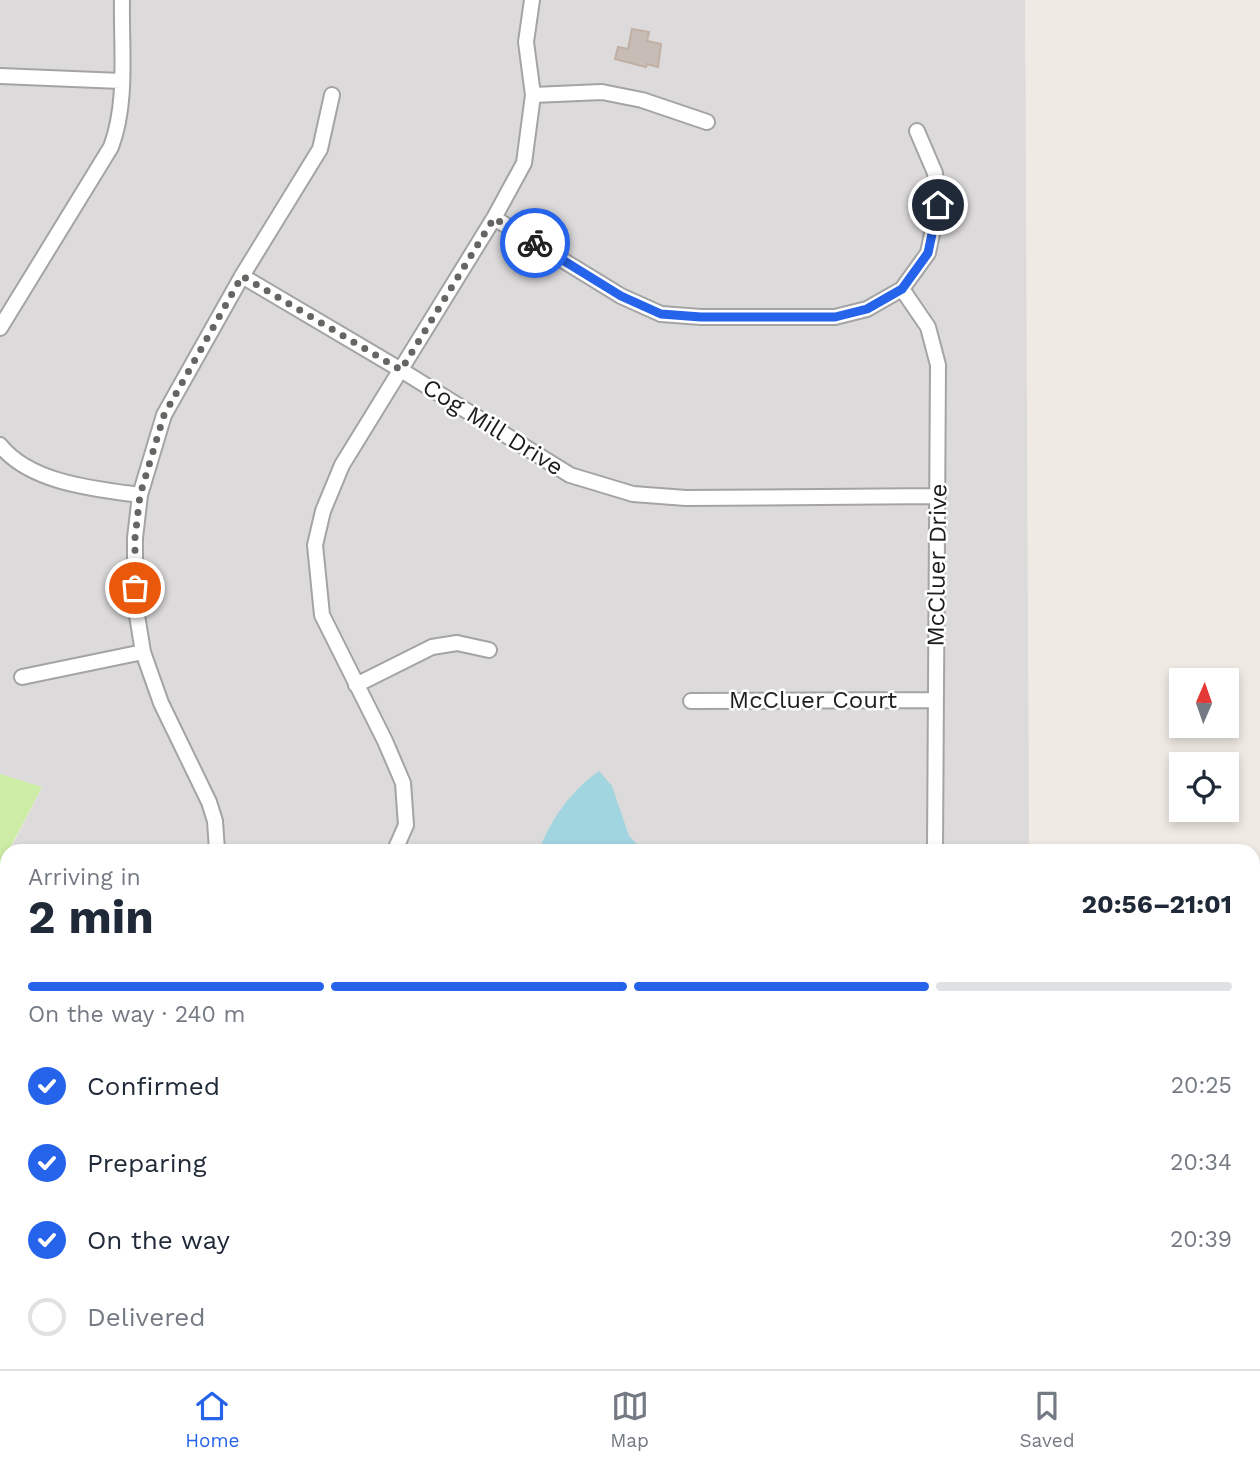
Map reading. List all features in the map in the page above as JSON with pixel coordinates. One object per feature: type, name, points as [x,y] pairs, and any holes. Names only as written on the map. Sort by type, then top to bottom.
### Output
[{"type":"street","points":[[0,327],[111,146],[117,131],[122,0]]},
{"type":"street","points":[[398,844],[406,825],[403,783],[322,615],[316,545],[323,511],[342,465],[494,218],[524,163],[533,94],[526,42],[533,0]]},
{"type":"street","points":[[0,76],[121,81]]},
{"type":"street","points":[[533,94],[602,92],[642,100],[707,122]]},
{"type":"street","points":[[217,844],[215,821],[209,802],[160,703],[143,652],[135,603],[135,538],[140,495],[164,415],[242,276],[320,149],[332,95]]},
{"type":"street","points":[[494,218],[621,296],[661,314],[701,317],[835,317],[867,309],[902,289],[928,253],[938,205],[934,173],[917,131]]},
{"type":"street","name":"Cog Mill Drive","points":[[242,276],[570,474],[634,494],[686,498],[938,496]]},
{"type":"street","name":"McCluer Drive","points":[[902,289],[928,327],[938,365],[935,844]]},
{"type":"street","points":[[0,445],[10,458],[45,475],[92,488],[140,495]]},
{"type":"street","points":[[356,685],[432,647],[457,643],[489,650]]},
{"type":"street","points":[[22,677],[143,652]]},
{"type":"street","name":"McCluer Court","points":[[691,701],[934,700]]},
{"type":"shaded area","points":[[0,0],[1025,0],[1029,844],[13,844],[42,788],[0,774]]},
{"type":"green space","points":[[0,774],[42,787],[12,844],[0,844]]},
{"type":"water","points":[[599,771],[612,786],[629,836],[637,844],[542,844],[563,806]]},
{"type":"building","points":[[632,29],[649,32],[647,41],[661,44],[658,67],[647,64],[646,67],[615,59],[618,47],[628,49]]},
{"type":"way so far","points":[[135,588],[135,538],[140,495],[164,415],[242,276],[401,370],[494,218],[535,243]]},
{"type":"route","points":[[535,243],[621,296],[661,314],[701,317],[835,317],[867,309],[902,289],[928,253],[938,205]]}]
